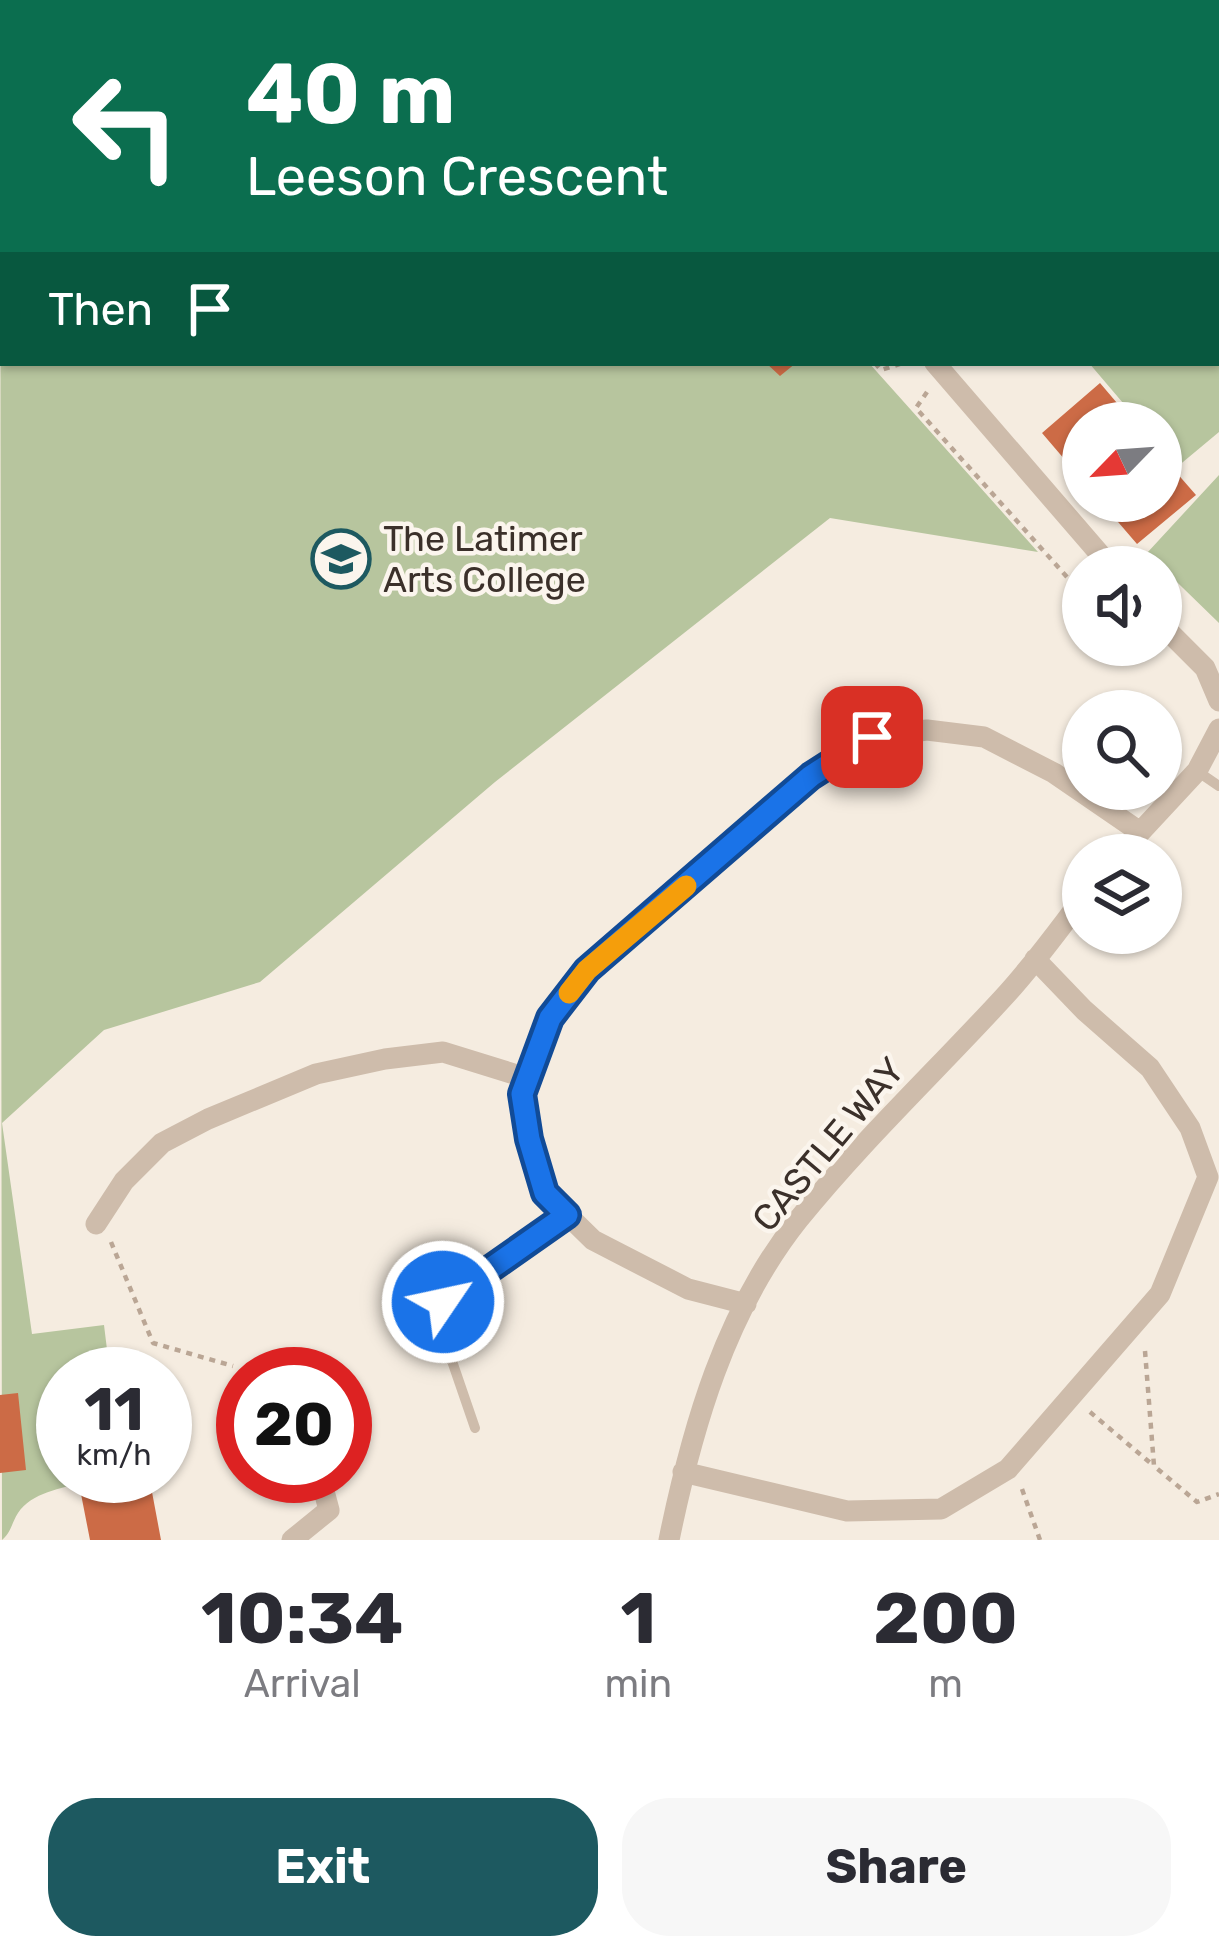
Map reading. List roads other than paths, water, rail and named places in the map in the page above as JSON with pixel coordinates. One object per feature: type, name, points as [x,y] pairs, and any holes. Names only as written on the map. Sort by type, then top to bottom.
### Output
[{"type":"street","points":[[937,366],[1093,546]]},
{"type":"street","points":[[1182,645],[1205,668],[1219,701]]},
{"type":"street","points":[[746,1304],[688,1288],[593,1240],[545,1193],[522,1094],[550,1018],[587,970],[811,776],[872,737],[927,730],[984,736],[1054,772],[1140,832],[1197,771],[1216,737]]},
{"type":"street","name":"CASTLE WAY","points":[[669,1540],[683,1472],[714,1368],[746,1304],[796,1223],[1062,925]]},
{"type":"street","points":[[683,1472],[847,1511],[941,1508],[1013,1463],[1160,1294],[1213,1177],[1190,1128],[1150,1068],[1084,1010],[1036,959]]},
{"type":"street","points":[[96,1224],[124,1181],[162,1143],[316,1074],[443,1052],[527,1078]]},
{"type":"street","points":[[292,1540],[329,1510],[327,1503]]},
{"type":"lane","points":[[1197,771],[1219,786]]},
{"type":"lane","points":[[475,1428],[438,1309],[567,1215]]},
{"type":"place","name":"The Latimer Arts College","points":[[341,559]]}]
